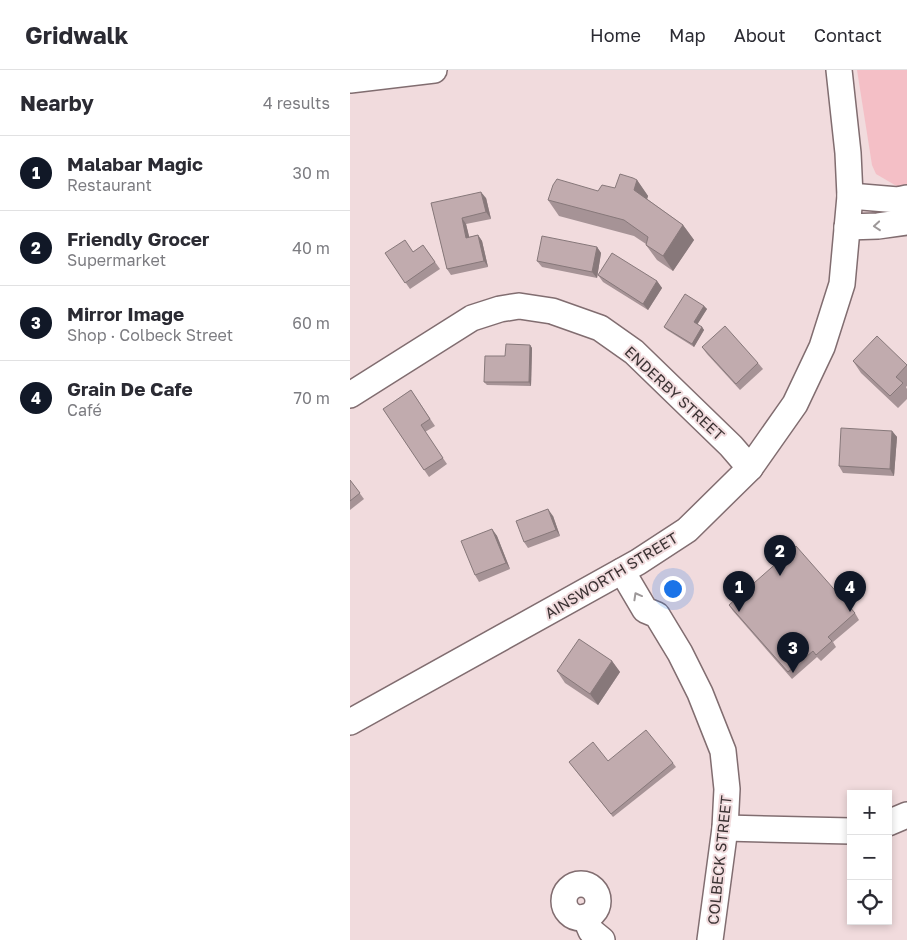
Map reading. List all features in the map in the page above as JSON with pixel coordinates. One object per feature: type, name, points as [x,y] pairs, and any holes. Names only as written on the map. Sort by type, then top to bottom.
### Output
[{"type":"street","name":"AINSWORTH STREET","points":[[350,722],[630,566],[686,530],[750,468],[795,404],[822,347],[842,284],[850,196],[848,153],[839,70]]},
{"type":"street","points":[[350,80],[423,71]]},
{"type":"street","points":[[850,196],[889,200],[907,198]]},
{"type":"street","points":[[847,227],[878,226],[907,222]]},
{"type":"street","name":"ENDERBY STREET","points":[[350,395],[472,318],[500,309],[519,306],[552,311],[600,328],[634,352],[731,446],[750,468]]},
{"type":"street","name":"COLBECK STREET","points":[[630,566],[659,603],[657,615],[695,681],[721,744],[727,790],[725,828],[710,940]]},
{"type":"street","points":[[892,821],[907,815]]},
{"type":"street","points":[[725,828],[847,831]]},
{"type":"street","points":[[585,917],[591,931],[602,940]]},
{"type":"shaded area","points":[[857,70],[907,70],[907,187],[900,188],[876,174],[872,165]]},
{"type":"building","points":[[620,174],[637,180],[634,190],[683,225],[663,256],[646,245],[648,237],[624,220],[548,200],[557,179],[598,191],[602,185],[615,188]]},
{"type":"building","points":[[481,192],[486,212],[462,218],[466,238],[478,235],[484,261],[447,269],[431,203]]},
{"type":"building","points":[[542,236],[597,247],[592,272],[537,261]]},
{"type":"building","points":[[405,240],[413,252],[423,245],[435,262],[405,283],[385,253]]},
{"type":"building","points":[[612,253],[657,281],[643,304],[598,275]]},
{"type":"building","points":[[685,294],[704,306],[694,322],[702,327],[692,344],[664,327]]},
{"type":"building","points":[[725,326],[758,363],[736,384],[702,347]]},
{"type":"building","points":[[877,336],[907,365],[896,377],[903,383],[890,396],[853,361]]},
{"type":"building","points":[[506,344],[530,345],[529,382],[484,382],[485,356],[505,356]]},
{"type":"building","points":[[411,390],[430,419],[421,425],[443,458],[424,470],[383,409]]},
{"type":"building","points":[[841,428],[892,431],[890,469],[839,466]]},
{"type":"building","points":[[350,480],[360,493],[350,501]]},
{"type":"building","points":[[548,509],[556,530],[524,542],[516,521]]},
{"type":"building","points":[[492,529],[506,563],[475,575],[461,541]]},
{"type":"building","points":[[796,546],[855,613],[828,637],[832,641],[816,655],[813,651],[788,672],[729,605]]},
{"type":"building","points":[[579,639],[612,661],[590,694],[557,671]]},
{"type":"building","points":[[646,730],[673,763],[611,814],[569,762],[593,742],[608,761]]},
{"type":"place","name":"Friendly Grocer","points":[[780,576]]},
{"type":"place","name":"Malabar Magic","points":[[739,612]]},
{"type":"place","name":"Grain De Cafe","points":[[850,612]]},
{"type":"place","name":"Mirror Image","points":[[793,673]]}]
